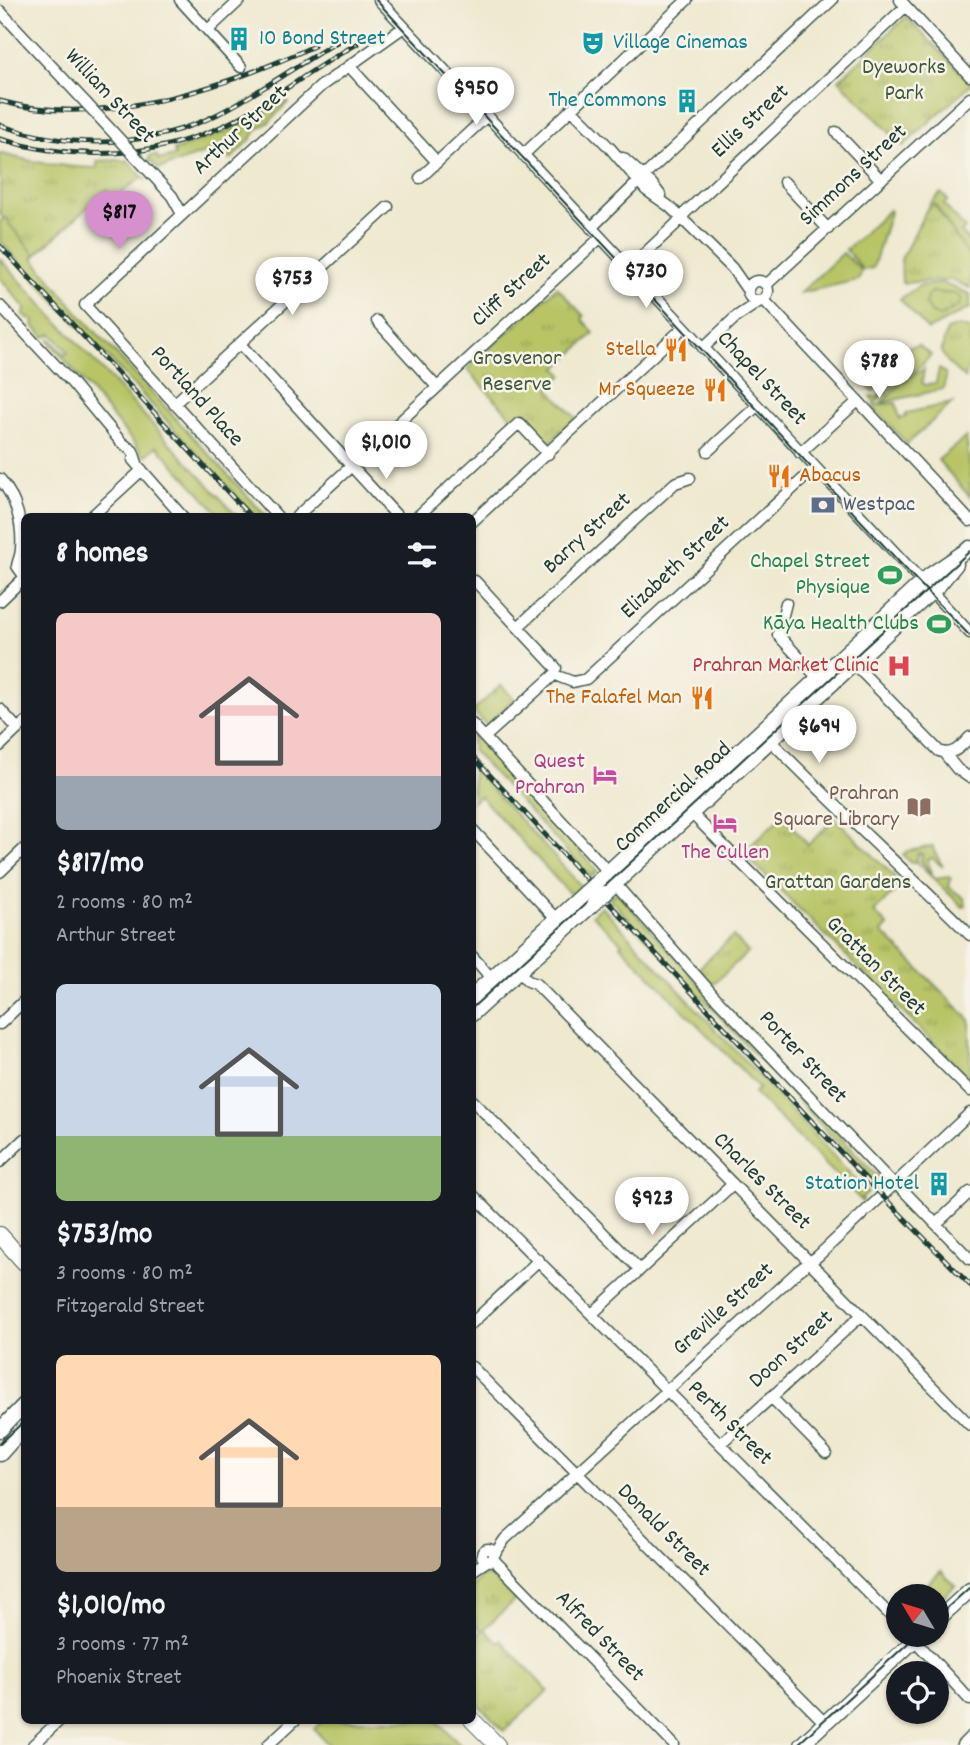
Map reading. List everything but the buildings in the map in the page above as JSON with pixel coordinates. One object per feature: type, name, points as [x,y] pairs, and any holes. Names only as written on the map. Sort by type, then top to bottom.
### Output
[{"type":"highway","points":[[0,1235],[21,1259]]},
{"type":"highway","points":[[476,1724],[497,1745]]},
{"type":"main road","name":"Commercial Road","points":[[476,1010],[519,972],[602,886],[819,679],[969,549]]},
{"type":"main road","name":"Commercial Road","points":[[476,992],[556,919],[602,886],[691,813],[768,738],[853,663],[926,588]]},
{"type":"main road","points":[[0,1430],[21,1408]]},
{"type":"main road","points":[[0,1454],[21,1430]]},
{"type":"main road","points":[[949,1609],[970,1590]]},
{"type":"main road","points":[[801,1745],[905,1647]]},
{"type":"street","points":[[180,0],[241,67]]},
{"type":"street","points":[[208,30],[240,0]]},
{"type":"street","name":"Chapel Street","points":[[379,0],[970,633]]},
{"type":"street","points":[[523,155],[687,0]]},
{"type":"street","points":[[590,228],[832,0]]},
{"type":"street","points":[[902,4],[970,76]]},
{"type":"street","name":"Ellis Street","points":[[629,268],[902,4]]},
{"type":"street","name":"William Street","points":[[0,11],[172,196],[182,214]]},
{"type":"street","name":"Arthur Street","points":[[85,305],[306,100],[404,27]]},
{"type":"street","points":[[349,66],[438,162]]},
{"type":"street","name":"Simmons Street","points":[[763,283],[828,229],[970,98]]},
{"type":"street","points":[[571,109],[732,268],[751,298],[762,300],[970,521]]},
{"type":"street","points":[[420,178],[487,116]]},
{"type":"street","points":[[836,132],[881,180]]},
{"type":"street","points":[[784,182],[828,229]]},
{"type":"street","points":[[174,404],[388,207]]},
{"type":"street","name":"Cliff Street","points":[[300,513],[600,238]]},
{"type":"street","points":[[703,348],[736,317],[762,300],[768,291],[763,283],[732,268]]},
{"type":"street","points":[[736,317],[752,283],[763,283]]},
{"type":"street","name":"Portland Place","points":[[85,305],[274,513]]},
{"type":"street","points":[[0,306],[72,383],[121,442],[133,451],[140,467],[179,513]]},
{"type":"street","points":[[377,321],[438,387]]},
{"type":"street","points":[[476,518],[684,327]]},
{"type":"street","points":[[240,344],[394,513]]},
{"type":"street","points":[[800,453],[858,401]]},
{"type":"street","points":[[708,451],[757,406]]},
{"type":"street","points":[[421,513],[519,423],[548,454]]},
{"type":"street","points":[[95,513],[140,467]]},
{"type":"street","name":"Elizabeth Street","points":[[556,674],[573,682],[586,679],[815,468]]},
{"type":"street","name":"Barry Street","points":[[518,627],[675,483],[690,478]]},
{"type":"street","points":[[0,479],[8,489],[18,514],[21,539]]},
{"type":"street","points":[[0,601],[21,580]]},
{"type":"street","points":[[476,581],[556,674],[485,737]]},
{"type":"street","points":[[786,603],[778,635],[819,679]]},
{"type":"street","points":[[853,663],[937,749],[946,753],[957,769],[970,778]]},
{"type":"street","points":[[0,709],[21,726],[0,746]]},
{"type":"street","name":"Porter Street","points":[[476,728],[602,886],[715,997],[894,1185],[900,1187],[970,1259]]},
{"type":"street","points":[[946,753],[956,750],[970,737]]},
{"type":"street","points":[[768,738],[970,935]]},
{"type":"street","name":"Grattan Street","points":[[691,813],[970,1091]]},
{"type":"street","points":[[476,833],[556,919]]},
{"type":"street","points":[[0,872],[21,852]]},
{"type":"street","points":[[476,960],[492,978]]},
{"type":"street","name":"Charles Street","points":[[519,972],[528,981],[536,984],[970,1425]]},
{"type":"street","points":[[0,1024],[21,1004]]},
{"type":"street","points":[[476,1104],[640,1270]]},
{"type":"street","name":"Greville Street","points":[[476,1567],[970,1113]]},
{"type":"street","points":[[0,1162],[21,1142]]},
{"type":"street","points":[[592,1314],[733,1184]]},
{"type":"street","points":[[936,1224],[970,1192]]},
{"type":"street","name":"Perth Street","points":[[476,1198],[886,1611]]},
{"type":"street","points":[[476,1319],[539,1260]]},
{"type":"street","name":"Doon Street","points":[[720,1444],[862,1315]]},
{"type":"street","name":"Donald Street","points":[[476,1371],[825,1723]]},
{"type":"street","points":[[771,1398],[826,1453]]},
{"type":"street","name":"Alfred Street","points":[[476,1544],[674,1745]]},
{"type":"street","name":"Greville Street","points":[[476,1562],[488,1555]]},
{"type":"street","points":[[924,1647],[970,1700]]},
{"type":"street","points":[[33,1745],[56,1724]]},
{"type":"street","points":[[268,1745],[291,1724]]},
{"type":"street","points":[[962,1745],[970,1737]]},
{"type":"green space","name":"Dyeworks Park","points":[[906,17],[970,81],[970,85],[903,146],[839,80]]},
{"type":"green space","points":[[289,101],[268,123],[257,129],[230,160],[219,148],[159,169],[149,159],[150,156],[157,155],[158,160],[175,156],[174,150],[225,132]]},
{"type":"green space","points":[[0,153],[36,162],[97,168],[97,161],[127,160],[145,179],[141,178],[115,198],[106,190],[35,255],[9,221],[0,215]]},
{"type":"green space","points":[[90,179],[117,197],[106,190],[33,258],[81,316],[263,513],[252,513],[0,241],[0,221]]},
{"type":"green space","points":[[941,193],[948,200],[944,205],[965,228],[961,232],[970,242],[970,258],[935,204],[927,209]]},
{"type":"green space","points":[[934,204],[970,258],[970,288],[951,280],[902,283],[901,259],[927,209]]},
{"type":"green space","points":[[889,210],[873,268],[863,270],[846,250]]},
{"type":"green space","points":[[843,253],[862,271],[858,280],[800,293]]},
{"type":"green space","points":[[0,259],[234,513],[218,513],[157,446],[145,456],[50,339],[65,355],[68,352],[52,334],[44,337],[33,325],[34,322],[24,315],[25,308],[0,278]]},
{"type":"green space","points":[[942,283],[970,294],[970,308],[928,330],[900,299],[919,286]]},
{"type":"green space","name":"Grosvenor Reserve","points":[[557,287],[584,316],[582,319],[594,333],[557,368],[563,375],[549,389],[576,418],[548,444],[521,415],[513,419],[467,369]]},
{"type":"green space","points":[[931,292],[955,294],[961,298],[959,305],[940,317],[932,313],[925,304]]},
{"type":"green space","points":[[959,326],[970,329],[970,362],[965,378],[950,365],[941,352],[947,330]]},
{"type":"green space","points":[[890,338],[909,359],[873,392],[854,371]]},
{"type":"green space","points":[[918,345],[931,355],[874,403],[870,397],[877,397],[894,382],[893,374],[909,360],[902,352]]},
{"type":"green space","points":[[924,369],[922,383],[925,385],[936,383],[939,369],[945,373],[943,389],[881,403],[903,382]]},
{"type":"green space","points":[[896,403],[900,419],[906,417],[906,413],[952,403],[907,444],[874,408],[874,405]]},
{"type":"green space","points":[[966,437],[970,468],[970,497],[938,460]]},
{"type":"green space","points":[[501,685],[514,699],[486,725],[476,714],[476,708]]},
{"type":"green space","points":[[476,738],[598,871],[591,877],[476,754]]},
{"type":"green space","points":[[476,771],[581,886],[571,895],[480,796],[476,799]]},
{"type":"green space","name":"Grattan Gardens","points":[[783,815],[808,845],[835,818],[902,884],[874,912],[888,926],[882,932],[970,1020],[970,1079],[743,853]]},
{"type":"green space","points":[[933,846],[943,867],[932,858],[928,860],[932,874],[921,861],[922,854],[918,853],[917,862],[935,879],[949,877],[949,887],[964,898],[966,906],[963,907],[915,861],[911,863],[903,855],[908,851]]},
{"type":"green space","points":[[617,892],[714,1001],[881,1180],[876,1184],[609,898]]},
{"type":"green space","points":[[601,906],[868,1193],[862,1198],[863,1202],[754,1093],[759,1088],[620,945],[622,943],[592,915]]},
{"type":"green space","points":[[733,936],[748,952],[712,985],[698,969]]},
{"type":"green space","points":[[941,1571],[955,1586],[949,1592],[949,1584],[927,1584]]},
{"type":"green space","points":[[482,1576],[491,1576],[515,1600],[484,1629],[499,1643],[501,1640],[548,1691],[504,1731],[476,1702],[476,1637],[482,1631],[476,1624],[476,1582]]},
{"type":"green space","points":[[320,1724],[440,1724],[461,1745],[329,1745],[314,1729]]},
{"type":"tram line","points":[[376,0],[970,636]]},
{"type":"tram line","points":[[476,1004],[970,551]]},
{"type":"tram line","points":[[0,1444],[21,1424]]},
{"type":"tram line","points":[[949,1606],[970,1587]]},
{"type":"tram line","points":[[797,1745],[904,1647]]},
{"type":"railway","points":[[0,125],[54,139],[82,141],[110,142],[165,134],[218,114],[337,42]]},
{"type":"railway","points":[[0,139],[30,147],[91,153],[121,153],[181,142],[239,118],[357,44]]},
{"type":"railway","points":[[0,101],[39,108],[79,110],[160,100],[240,77],[314,46]]},
{"type":"railway","points":[[0,246],[247,513]]},
{"type":"railway","points":[[476,760],[860,1173],[970,1285]]},
{"type":"place","name":"10 Bond Street","points":[[239,39]]},
{"type":"place","name":"Village Cinemas","points":[[593,43]]},
{"type":"place","name":"The Commons","points":[[687,101]]},
{"type":"place","name":"Stella","points":[[676,350]]},
{"type":"place","name":"Mr Squeeze","points":[[715,390]]},
{"type":"place","name":"Abacus","points":[[779,476]]},
{"type":"place","name":"Westpac","points":[[823,505]]},
{"type":"place","name":"Chapel Street Physique","points":[[890,575]]},
{"type":"place","name":"Kāya Health Clubs","points":[[939,624]]},
{"type":"place","name":"Prahran Market Clinic","points":[[899,666]]},
{"type":"place","name":"The Falafel Man","points":[[702,698]]},
{"type":"place","name":"Quest Prahran","points":[[605,775]]},
{"type":"place","name":"Prahran Square Library","points":[[919,807]]},
{"type":"place","name":"The Cullen","points":[[725,823]]},
{"type":"place","name":"Station Hotel","points":[[939,1184]]}]
